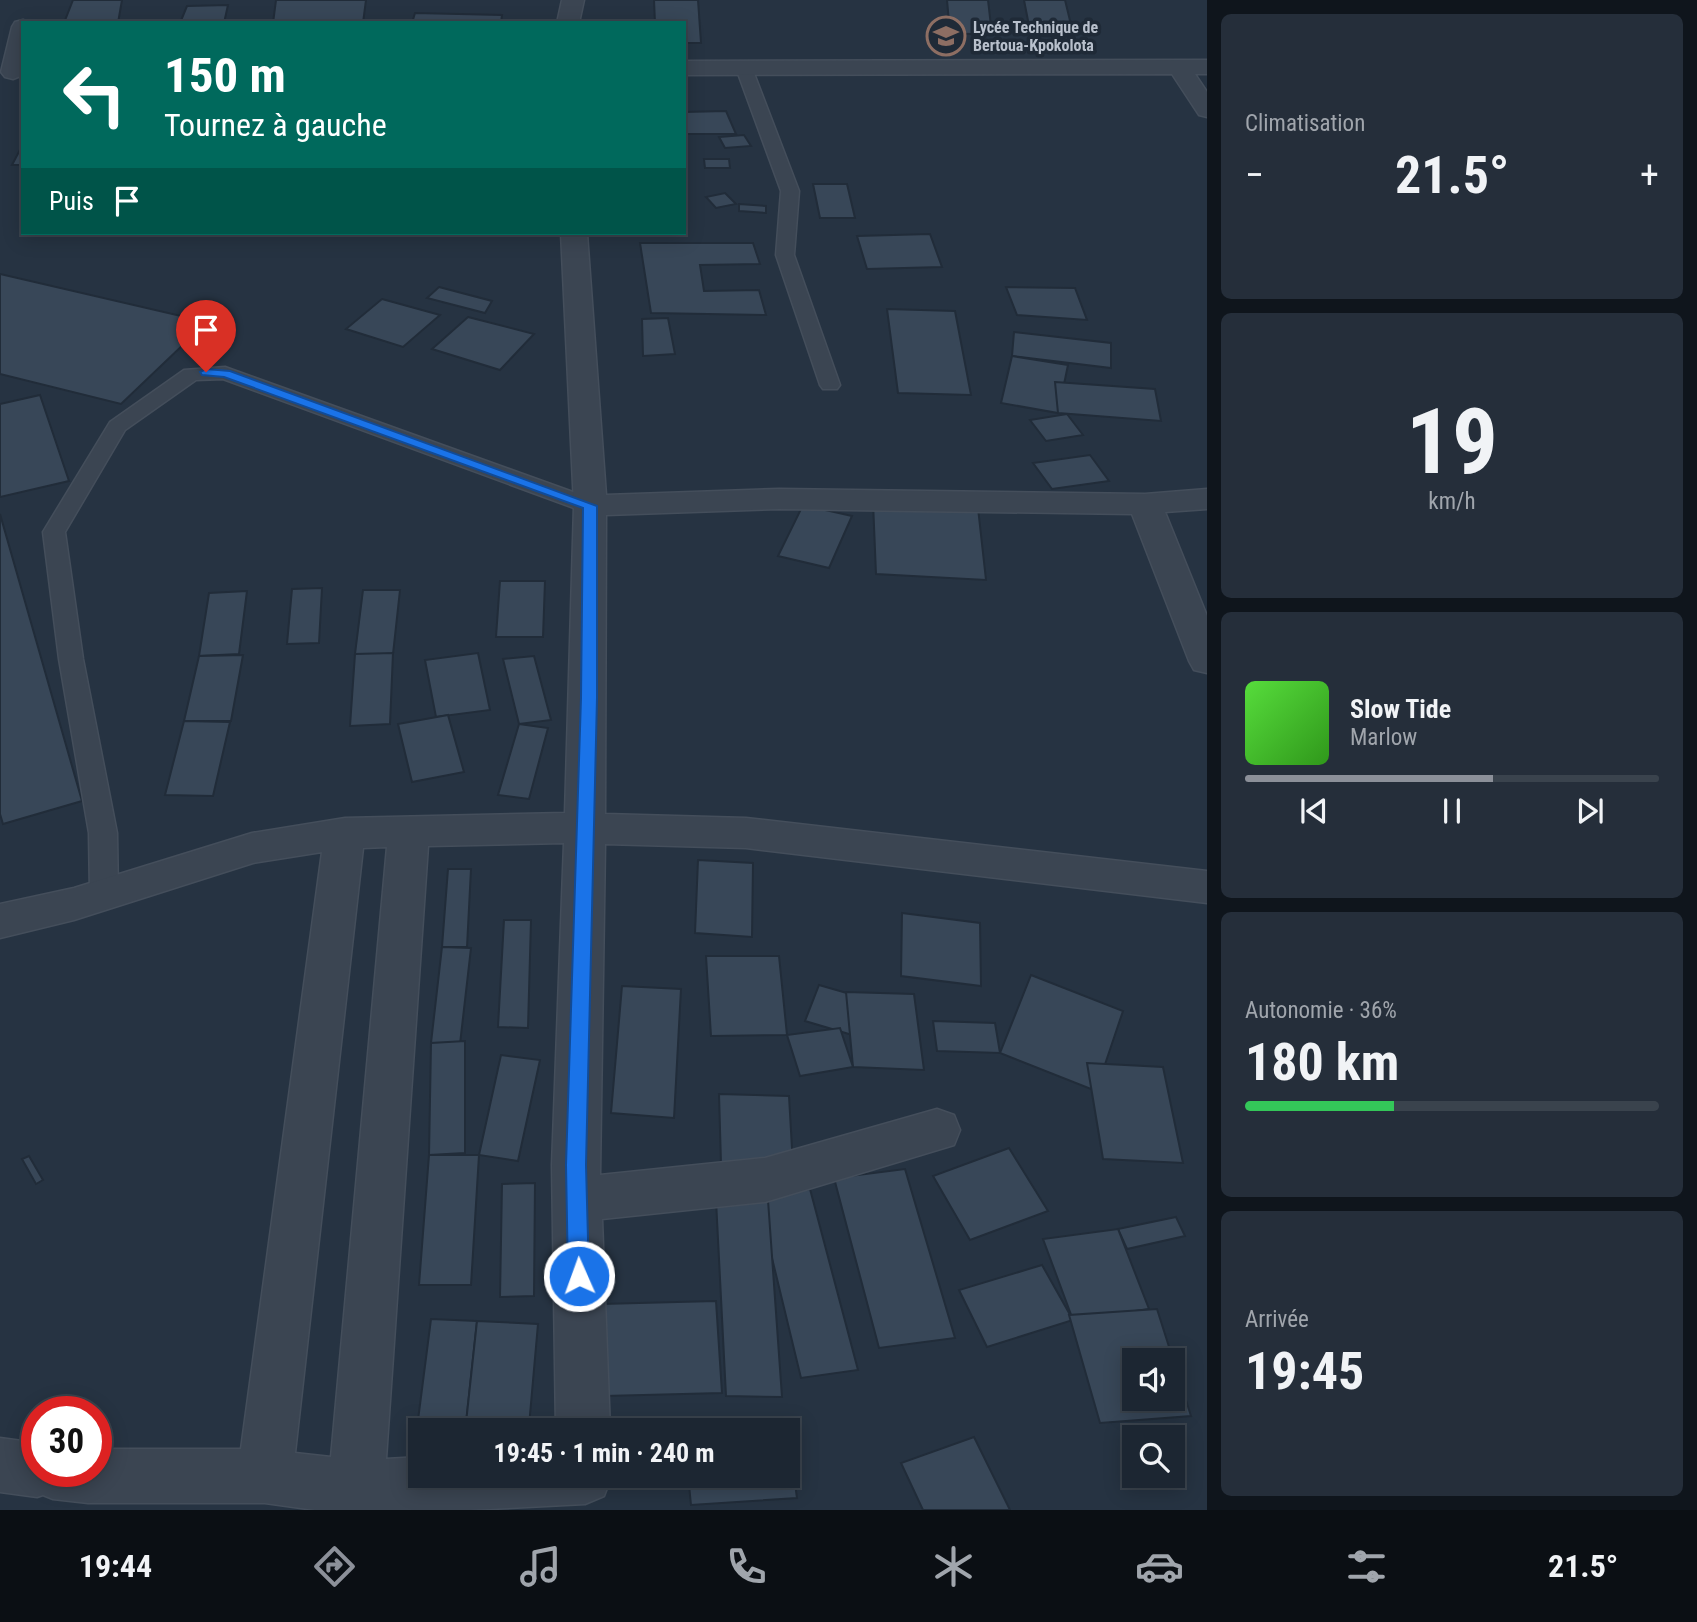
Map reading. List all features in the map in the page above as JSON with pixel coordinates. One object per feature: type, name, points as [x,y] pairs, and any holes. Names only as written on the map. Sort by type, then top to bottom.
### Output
[{"type":"street","points":[[568,21],[573,0]]},
{"type":"street","points":[[12,72],[21,33]]},
{"type":"street","points":[[1179,67],[1207,110]]},
{"type":"street","points":[[686,68],[1207,67]]},
{"type":"street","points":[[574,235],[590,506],[576,1199],[583,1418]]},
{"type":"street","points":[[590,506],[779,499],[1145,504],[1207,499]]},
{"type":"street","points":[[1145,504],[1207,661]]},
{"type":"street","points":[[0,921],[104,895],[252,849],[345,833],[585,828],[746,833],[1207,887]]},
{"type":"street","points":[[356,1488],[409,832]]},
{"type":"street","points":[[265,1476],[345,833]]},
{"type":"street","points":[[576,1199],[765,1180],[888,1142],[937,1130]]},
{"type":"street","points":[[0,1465],[21,1468]]},
{"type":"street","points":[[112,1476],[265,1476],[356,1488],[408,1485]]},
{"type":"lane","points":[[744,68],[790,191],[785,255],[830,385]]},
{"type":"lane","points":[[104,895],[103,833],[71,659],[54,532],[117,426],[191,374],[225,373],[590,506]]},
{"type":"building","points":[[73,0],[122,0],[118,21],[65,21]]},
{"type":"building","points":[[276,0],[366,0],[363,21],[273,21]]},
{"type":"building","points":[[654,0],[698,0],[701,43],[686,43],[686,21],[655,21]]},
{"type":"building","points":[[947,0],[988,0],[992,35],[950,33]]},
{"type":"building","points":[[1024,0],[1065,0],[1074,37],[1031,36]]},
{"type":"building","points":[[228,5],[224,21],[181,21],[187,6]]},
{"type":"building","points":[[415,13],[502,15],[501,21],[413,21]]},
{"type":"building","points":[[726,111],[736,134],[686,134],[686,112]]},
{"type":"building","points":[[744,135],[751,146],[725,148],[719,137]]},
{"type":"building","points":[[21,148],[21,165],[12,165]]},
{"type":"building","points":[[704,159],[729,159],[730,168],[705,168]]},
{"type":"building","points":[[813,184],[847,184],[855,218],[820,218]]},
{"type":"building","points":[[725,193],[736,204],[716,208],[706,197]]},
{"type":"building","points":[[739,204],[766,206],[766,213],[739,211]]},
{"type":"building","points":[[930,234],[942,267],[867,269],[857,236]]},
{"type":"building","points":[[640,243],[753,243],[760,264],[700,265],[704,291],[759,290],[766,315],[651,313]]},
{"type":"building","points":[[0,274],[207,322],[121,404],[0,374]]},
{"type":"building","points":[[439,287],[492,301],[485,313],[427,298]]},
{"type":"building","points":[[1006,287],[1075,288],[1087,320],[1017,315]]},
{"type":"building","points":[[382,299],[440,315],[403,347],[346,329]]},
{"type":"building","points":[[887,309],[955,311],[971,395],[898,393]]},
{"type":"building","points":[[468,317],[534,334],[500,370],[432,349]]},
{"type":"building","points":[[668,318],[675,354],[643,356],[642,319]]},
{"type":"building","points":[[1014,332],[1111,343],[1111,368],[1012,356]]},
{"type":"building","points":[[1012,356],[1068,365],[1058,413],[1001,403]]},
{"type":"building","points":[[1055,382],[1155,389],[1161,421],[1058,413]]},
{"type":"building","points":[[40,395],[69,481],[0,497],[0,404]]},
{"type":"building","points":[[1067,414],[1083,435],[1046,441],[1030,420]]},
{"type":"building","points":[[1090,455],[1109,481],[1052,489],[1033,463]]},
{"type":"building","points":[[873,502],[978,508],[986,580],[876,574]]},
{"type":"building","points":[[803,505],[852,516],[829,568],[778,556]]},
{"type":"building","points":[[0,514],[82,801],[3,824],[0,814]]},
{"type":"building","points":[[500,581],[545,581],[543,637],[496,637]]},
{"type":"building","points":[[322,588],[319,643],[287,644],[292,589]]},
{"type":"building","points":[[363,590],[400,590],[393,654],[355,654]]},
{"type":"building","points":[[247,591],[239,654],[199,656],[209,593]]},
{"type":"building","points":[[393,653],[390,724],[350,726],[355,654]]},
{"type":"building","points":[[478,653],[490,710],[436,717],[425,660]]},
{"type":"building","points":[[243,655],[231,721],[184,721],[199,656]]},
{"type":"building","points":[[534,656],[551,720],[519,724],[503,659]]},
{"type":"building","points":[[448,715],[464,772],[412,782],[398,724]]},
{"type":"building","points":[[184,721],[230,722],[213,796],[165,795]]},
{"type":"building","points":[[519,724],[548,728],[529,799],[498,795]]},
{"type":"building","points":[[698,860],[753,863],[752,937],[695,933]]},
{"type":"building","points":[[448,869],[471,869],[467,947],[442,947]]},
{"type":"building","points":[[902,913],[980,923],[981,986],[901,976]]},
{"type":"building","points":[[504,920],[531,920],[528,1028],[498,1027]]},
{"type":"building","points":[[442,947],[471,948],[460,1044],[431,1043]]},
{"type":"building","points":[[706,956],[779,956],[787,1035],[711,1036]]},
{"type":"building","points":[[1031,975],[1123,1011],[1096,1091],[1000,1053]]},
{"type":"building","points":[[819,985],[871,1000],[859,1037],[805,1021]]},
{"type":"building","points":[[622,986],[681,989],[674,1118],[611,1113]]},
{"type":"building","points":[[846,992],[914,994],[924,1070],[853,1067]]},
{"type":"building","points":[[933,1021],[995,1023],[1000,1053],[937,1051]]},
{"type":"building","points":[[840,1028],[853,1067],[800,1076],[787,1035]]},
{"type":"building","points":[[465,1041],[465,1153],[429,1155],[431,1043]]},
{"type":"building","points":[[501,1055],[540,1060],[518,1161],[479,1155]]},
{"type":"building","points":[[1087,1063],[1163,1067],[1183,1163],[1103,1159]]},
{"type":"building","points":[[719,1094],[789,1096],[793,1166],[721,1164]]},
{"type":"building","points":[[1009,1148],[1048,1211],[970,1240],[933,1176]]},
{"type":"building","points":[[429,1155],[479,1155],[471,1285],[419,1285]]},
{"type":"building","points":[[29,1156],[43,1180],[36,1184],[22,1159]]},
{"type":"building","points":[[905,1169],[955,1338],[879,1348],[834,1178]]},
{"type":"building","points":[[535,1183],[534,1296],[500,1297],[502,1184]]},
{"type":"building","points":[[810,1189],[858,1370],[801,1378],[757,1196]]},
{"type":"building","points":[[716,1200],[768,1200],[782,1397],[726,1396]]},
{"type":"building","points":[[1176,1217],[1185,1236],[1127,1249],[1118,1229]]},
{"type":"building","points":[[1118,1229],[1149,1309],[1073,1320],[1043,1239]]},
{"type":"building","points":[[1042,1265],[1073,1320],[987,1347],[959,1290]]},
{"type":"building","points":[[716,1301],[722,1393],[604,1396],[601,1304]]},
{"type":"building","points":[[1157,1309],[1169,1348],[1122,1348],[1122,1411],[1185,1411],[1185,1397],[1191,1416],[1100,1423],[1069,1315]]},
{"type":"building","points":[[431,1319],[477,1321],[467,1418],[418,1418]]},
{"type":"building","points":[[477,1321],[538,1324],[530,1418],[467,1418]]},
{"type":"building","points":[[974,1437],[1010,1510],[923,1510],[901,1463]]},
{"type":"building","points":[[689,1488],[796,1488],[797,1498],[691,1505]]},
{"type":"place","name":"Lycée Technique de Bertoua-Kpokolota","points":[[946,36]]},
{"type":"route","points":[[206,372],[225,373],[590,506],[589,698],[576,1165],[579,1276]]}]
